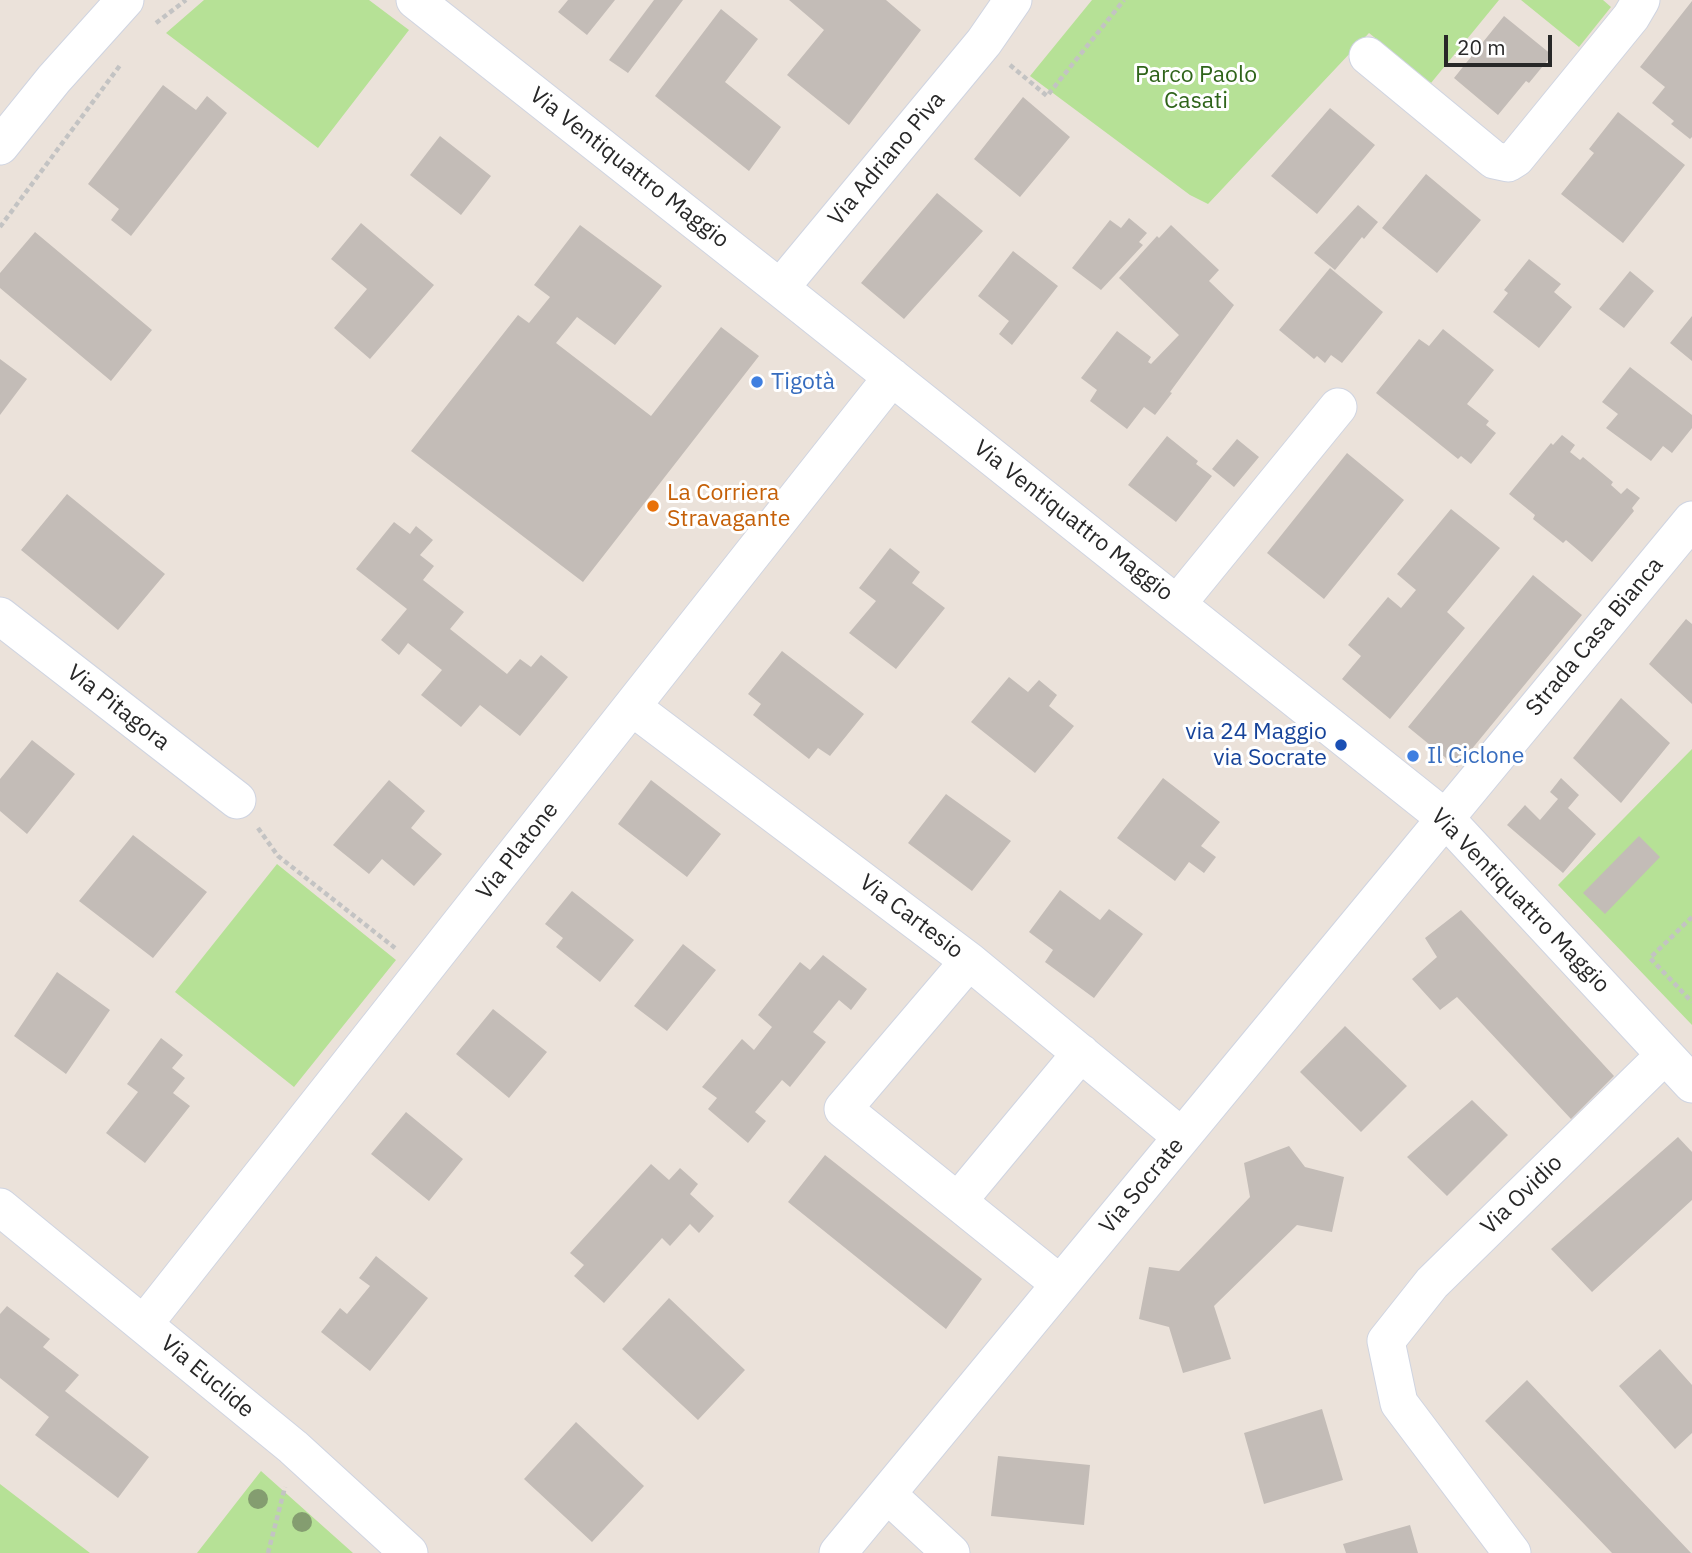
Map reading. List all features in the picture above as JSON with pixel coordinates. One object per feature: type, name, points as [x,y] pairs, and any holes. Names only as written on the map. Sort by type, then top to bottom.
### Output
[{"type":"street","points":[[54,79],[108,0]]},
{"type":"street","points":[[0,146],[54,79],[125,0]]},
{"type":"street","name":"Via Ventiquattro Maggio","points":[[415,0],[1445,818],[1692,1084]]},
{"type":"street","name":"Via Adriano Piva","points":[[780,288],[988,37],[1013,0]]},
{"type":"street","points":[[1368,56],[1494,160],[1513,162],[1631,17],[1641,0]]},
{"type":"street","name":"Via Platone","points":[[144,1324],[892,377]]},
{"type":"street","points":[[1178,604],[1338,407]]},
{"type":"street","name":"Strada Casa Bianca","points":[[1445,818],[1692,520]]},
{"type":"street","name":"Via Pitagora","points":[[0,616],[237,800]]},
{"type":"street","name":"Via Cartesio","points":[[632,707],[969,961],[1182,1137]]},
{"type":"street","name":"Via Socrate","points":[[838,1553],[1445,818]]},
{"type":"street","points":[[969,961],[843,1109],[1060,1284]]},
{"type":"street","points":[[958,1201],[1080,1053]]},
{"type":"street","name":"Via Ovidio","points":[[1512,1553],[1399,1403],[1386,1341],[1432,1283],[1665,1055]]},
{"type":"street","name":"Via Euclide","points":[[0,1207],[293,1447],[409,1553]]},
{"type":"street","points":[[887,1494],[951,1553]]},
{"type":"path","points":[[145,31],[186,0]]},
{"type":"path","points":[[988,37],[1047,96],[1124,0]]},
{"type":"path","points":[[0,227],[121,64]]},
{"type":"path","points":[[237,800],[278,856],[423,971]]},
{"type":"path","points":[[1692,917],[1650,958],[1692,1002]]},
{"type":"path","points":[[268,1553],[285,1486]]},
{"type":"green space","points":[[204,0],[369,0],[409,30],[318,148],[166,33]]},
{"type":"green space","name":"Parco Paolo Casati","points":[[1092,0],[1499,0],[1431,83],[1369,33],[1208,204],[1190,195],[1030,76]]},
{"type":"green space","points":[[1521,0],[1603,0],[1611,7],[1579,47]]},
{"type":"green space","points":[[1692,749],[1692,1025],[1558,885]]},
{"type":"green space","points":[[277,864],[396,960],[294,1087],[175,992]]},
{"type":"green space","points":[[261,1471],[353,1553],[197,1553]]},
{"type":"green space","points":[[0,1484],[90,1553],[0,1553]]},
{"type":"building","points":[[568,0],[615,0],[587,35],[558,12]]},
{"type":"building","points":[[654,0],[683,0],[628,73],[609,60]]},
{"type":"building","points":[[789,0],[886,0],[921,30],[849,125],[787,75],[824,30]]},
{"type":"building","points":[[1692,1],[1690,139],[1671,124],[1674,121],[1652,103],[1665,87],[1640,67]]},
{"type":"building","points":[[721,9],[758,39],[725,82],[781,127],[749,171],[655,96]]},
{"type":"building","points":[[1504,16],[1552,55],[1498,115],[1454,78]]},
{"type":"building","points":[[163,85],[196,110],[207,96],[227,113],[131,236],[111,220],[119,209],[88,184]]},
{"type":"building","points":[[1023,97],[1070,137],[1020,197],[974,159]]},
{"type":"building","points":[[1330,108],[1375,145],[1317,214],[1271,176]]},
{"type":"building","points":[[1618,112],[1685,165],[1623,243],[1561,194],[1594,153],[1589,149]]},
{"type":"building","points":[[440,136],[491,176],[461,215],[410,175]]},
{"type":"building","points":[[1426,174],[1481,220],[1437,273],[1382,228]]},
{"type":"building","points":[[937,193],[983,231],[904,319],[861,283]]},
{"type":"building","points":[[1358,205],[1378,222],[1335,270],[1314,253]]},
{"type":"building","points":[[1129,218],[1147,233],[1139,242],[1143,245],[1101,290],[1072,268],[1110,220],[1121,228]]},
{"type":"building","points":[[361,223],[434,285],[370,359],[334,328],[367,289],[331,259]]},
{"type":"building","points":[[580,225],[662,286],[615,345],[577,317],[556,343],[651,416],[721,327],[759,356],[583,582],[411,451],[518,315],[529,323],[550,297],[534,285]]},
{"type":"building","points":[[1171,225],[1219,270],[1209,281],[1234,305],[1155,415],[1144,407],[1127,429],[1090,401],[1097,390],[1081,378],[1117,331],[1151,357],[1148,362],[1151,364],[1179,335],[1119,278],[1157,236],[1159,238]]},
{"type":"building","points":[[35,232],[152,330],[111,381],[0,288],[0,273]]},
{"type":"building","points":[[1013,251],[1058,286],[1012,345],[999,334],[1009,321],[978,296]]},
{"type":"building","points":[[1529,259],[1561,284],[1554,292],[1572,307],[1539,348],[1493,312],[1508,293],[1504,290]]},
{"type":"building","points":[[1330,268],[1383,312],[1342,363],[1331,355],[1325,363],[1317,356],[1314,359],[1279,330]]},
{"type":"building","points":[[1630,271],[1654,291],[1624,328],[1599,309]]},
{"type":"building","points":[[1692,316],[1692,361],[1670,343]]},
{"type":"building","points":[[1443,329],[1494,370],[1467,404],[1489,421],[1486,425],[1496,433],[1471,464],[1461,456],[1458,459],[1376,393],[1419,339],[1429,346]]},
{"type":"building","points":[[0,359],[27,379],[0,415]]},
{"type":"building","points":[[1630,367],[1692,415],[1692,428],[1672,453],[1663,446],[1651,461],[1606,428],[1618,414],[1602,402]]},
{"type":"building","points":[[1562,435],[1575,445],[1570,452],[1580,460],[1583,457],[1613,482],[1611,485],[1621,494],[1627,488],[1640,498],[1632,508],[1634,511],[1592,562],[1566,540],[1563,543],[1533,519],[1535,515],[1509,494],[1551,443],[1553,445]]},
{"type":"building","points":[[1167,436],[1212,476],[1176,522],[1128,485]]},
{"type":"building","points":[[1237,439],[1259,457],[1234,487],[1212,469]]},
{"type":"building","points":[[1347,453],[1404,500],[1324,599],[1267,553]]},
{"type":"building","points":[[67,494],[165,574],[118,630],[21,550]]},
{"type":"building","points":[[1451,509],[1500,548],[1447,612],[1465,628],[1390,719],[1342,679],[1361,656],[1348,645],[1388,597],[1401,608],[1416,590],[1397,574]]},
{"type":"building","points":[[394,522],[410,534],[416,526],[433,540],[420,555],[434,566],[423,580],[464,612],[450,629],[507,674],[520,659],[531,667],[541,655],[568,677],[520,736],[480,705],[461,727],[421,695],[442,670],[408,643],[399,655],[381,640],[407,609],[356,569]]},
{"type":"building","points":[[890,548],[920,572],[912,583],[945,608],[896,669],[849,633],[876,601],[859,588]]},
{"type":"building","points":[[1533,575],[1582,615],[1457,767],[1408,727]]},
{"type":"building","points":[[1686,619],[1692,624],[1692,704],[1649,664]]},
{"type":"building","points":[[782,651],[864,714],[830,756],[818,748],[809,759],[753,715],[761,704],[748,694]]},
{"type":"building","points":[[1009,677],[1028,692],[1039,680],[1057,695],[1049,706],[1074,726],[1035,773],[971,722]]},
{"type":"building","points":[[1621,698],[1670,743],[1621,803],[1573,758]]},
{"type":"building","points":[[32,740],[75,774],[27,834],[0,811],[0,779]]},
{"type":"building","points":[[1163,778],[1220,822],[1201,846],[1216,857],[1204,873],[1189,862],[1175,881],[1117,838]]},
{"type":"building","points":[[1561,778],[1579,795],[1568,808],[1596,834],[1563,873],[1507,825],[1525,805],[1540,820],[1558,799],[1550,792]]},
{"type":"building","points":[[389,780],[425,811],[411,828],[442,854],[414,886],[382,859],[369,874],[333,845]]},
{"type":"building","points":[[651,780],[721,834],[687,877],[618,824]]},
{"type":"building","points":[[946,794],[1011,841],[972,891],[908,843]]},
{"type":"building","points":[[133,835],[207,892],[153,958],[79,901]]},
{"type":"building","points":[[1639,836],[1660,857],[1605,914],[1583,893]]},
{"type":"building","points":[[1060,890],[1100,920],[1109,909],[1143,934],[1094,998],[1045,962],[1053,950],[1029,932]]},
{"type":"building","points":[[572,891],[634,940],[600,982],[556,947],[563,938],[545,924]]},
{"type":"building","points":[[1461,910],[1614,1076],[1571,1119],[1457,997],[1440,1010],[1412,979],[1437,957],[1425,938]]},
{"type":"building","points":[[683,944],[716,970],[667,1031],[634,1006]]},
{"type":"building","points":[[823,955],[867,989],[851,1010],[839,1000],[813,1032],[826,1042],[790,1087],[782,1080],[755,1112],[766,1121],[748,1143],[708,1109],[717,1098],[702,1087],[742,1039],[754,1050],[772,1027],[758,1015],[800,962],[810,970]]},
{"type":"building","points":[[57,972],[110,1010],[66,1074],[14,1036]]},
{"type":"building","points":[[493,1009],[547,1052],[509,1098],[456,1054]]},
{"type":"building","points":[[1345,1026],[1407,1086],[1361,1132],[1300,1072]]},
{"type":"building","points":[[161,1038],[183,1055],[172,1068],[185,1078],[173,1093],[190,1106],[145,1163],[106,1133],[138,1092],[127,1084]]},
{"type":"building","points":[[1472,1100],[1508,1135],[1447,1196],[1407,1157]]},
{"type":"building","points":[[406,1112],[463,1159],[429,1201],[371,1154]]},
{"type":"building","points":[[1678,1137],[1692,1152],[1692,1200],[1592,1292],[1551,1249]]},
{"type":"building","points":[[1289,1146],[1305,1167],[1344,1177],[1332,1232],[1297,1225],[1214,1306],[1231,1359],[1183,1373],[1169,1327],[1139,1319],[1149,1267],[1179,1271],[1250,1197],[1244,1163]]},
{"type":"building","points":[[825,1155],[982,1279],[946,1329],[788,1202]]},
{"type":"building","points":[[651,1164],[669,1180],[680,1168],[698,1184],[690,1194],[714,1216],[699,1233],[690,1224],[670,1246],[662,1238],[604,1303],[574,1276],[584,1265],[570,1253]]},
{"type":"building","points":[[376,1256],[428,1298],[370,1371],[321,1332],[340,1308],[347,1314],[370,1286],[359,1278]]},
{"type":"building","points":[[669,1298],[745,1370],[698,1420],[622,1349]]},
{"type":"building","points":[[7,1306],[50,1339],[43,1347],[79,1375],[65,1391],[149,1457],[118,1498],[35,1435],[49,1417],[0,1378],[0,1314]]},
{"type":"building","points":[[1660,1349],[1692,1385],[1692,1433],[1675,1449],[1619,1386]]},
{"type":"building","points":[[1527,1380],[1691,1553],[1612,1553],[1485,1421]]},
{"type":"building","points":[[1322,1409],[1343,1480],[1264,1504],[1244,1433]]},
{"type":"building","points":[[576,1422],[644,1486],[592,1542],[524,1479]]},
{"type":"building","points":[[998,1456],[1090,1465],[1084,1525],[991,1516]]},
{"type":"building","points":[[1410,1525],[1418,1553],[1346,1553],[1343,1544]]},
{"type":"place","name":"Tigotà","points":[[757,382]]},
{"type":"place","name":"La Corriera Stravagante","points":[[653,506]]},
{"type":"place","name":"via 24 Maggio via Socrate","points":[[1341,745]]},
{"type":"place","name":"Il Ciclone","points":[[1413,756]]}]
